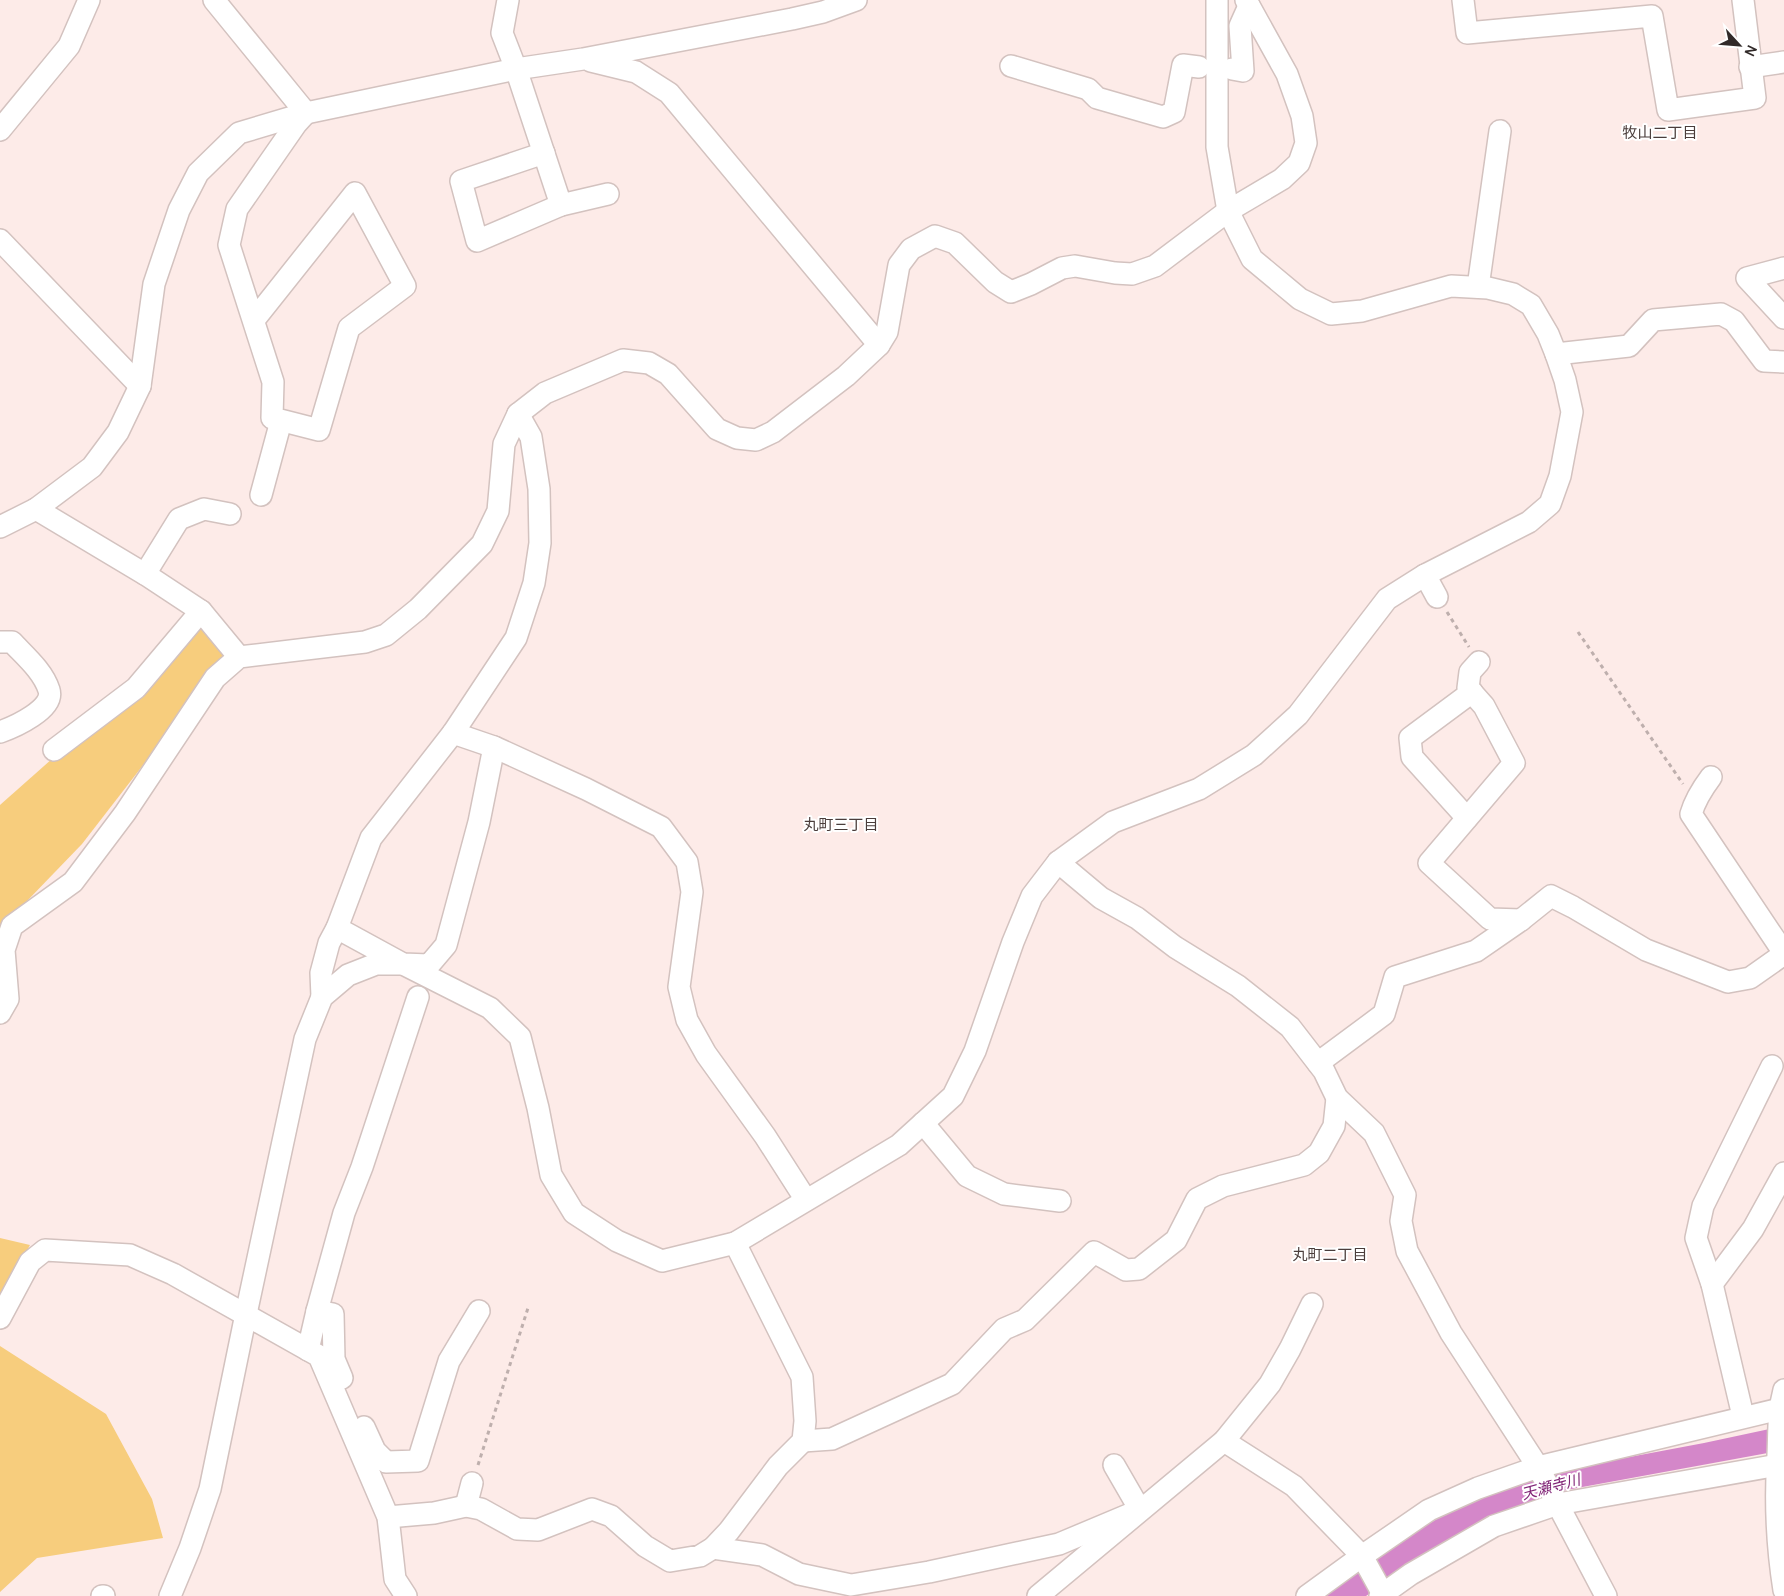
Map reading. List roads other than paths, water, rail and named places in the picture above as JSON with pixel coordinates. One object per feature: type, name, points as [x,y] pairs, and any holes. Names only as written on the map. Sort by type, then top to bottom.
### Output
[{"type":"street","points":[[214,0],[306,113]]},
{"type":"street","points":[[508,0],[502,33],[516,69],[561,205]]},
{"type":"street","points":[[0,527],[36,509],[92,467],[118,432],[140,386],[154,284],[179,210],[198,173],[239,133],[306,113],[516,69],[583,59],[792,19],[823,12],[856,0]]},
{"type":"street","points":[[337,928],[490,1008],[520,1036],[538,1108],[550,1175],[574,1213],[617,1242],[662,1261],[735,1243],[898,1145],[953,1096],[975,1051],[1013,942],[1032,896],[1058,862],[1113,822],[1199,789],[1254,755],[1298,716],[1387,599],[1425,575],[1529,522],[1550,504],[1560,476],[1572,412],[1565,380],[1556,354],[1548,334],[1531,305],[1513,294],[1488,288],[1451,286],[1362,311],[1331,314],[1300,299],[1252,259],[1228,211],[1216,147],[1217,0]]},
{"type":"street","points":[[1463,0],[1468,33],[1652,8],[1668,110],[1755,98],[1743,0]]},
{"type":"street","points":[[0,130],[69,46],[86,1]]},
{"type":"street","points":[[0,1013],[8,999],[4,950],[12,926],[73,882],[125,814],[215,678],[239,658],[365,642],[386,635],[418,610],[482,544],[498,511],[504,444],[518,414],[545,393],[623,360],[650,362],[668,374],[716,429],[737,438],[756,440],[773,432],[839,381],[879,345],[886,332],[898,265],[911,249],[935,236],[955,242],[995,282],[1011,292],[1062,268],[1076,266],[1132,274],[1155,266],[1228,211],[1282,179],[1299,163],[1306,143],[1302,116],[1287,74],[1248,3]]},
{"type":"street","points":[[1232,69],[1243,71],[1240,26],[1248,3]]},
{"type":"street","points":[[583,59],[636,72],[669,92],[879,345]]},
{"type":"street","points":[[1750,67],[1784,62]]},
{"type":"street","points":[[1011,66],[1088,89],[1097,98],[1163,117],[1174,112],[1183,65],[1199,67]]},
{"type":"street","points":[[254,320],[355,193],[405,286],[349,328],[319,430],[272,418],[273,382],[229,245],[237,209],[296,124],[306,113]]},
{"type":"street","points":[[1478,287],[1500,131]]},
{"type":"street","points":[[544,153],[461,181],[477,241],[561,205],[608,194]]},
{"type":"street","points":[[0,240],[140,386]]},
{"type":"street","points":[[1784,268],[1747,278],[1784,318]]},
{"type":"street","points":[[1556,354],[1629,346],[1653,320],[1721,314],[1734,320],[1764,362],[1784,362]]},
{"type":"street","points":[[170,1596],[190,1548],[210,1489],[305,1039],[322,997],[322,973],[329,943],[337,928],[371,838],[453,733],[516,638],[534,583],[540,543],[539,489],[531,437],[518,414]]},
{"type":"street","points":[[261,495],[281,420]]},
{"type":"street","points":[[36,509],[145,574],[201,611],[239,658]]},
{"type":"street","points":[[145,574],[178,519],[204,509],[230,514]]},
{"type":"street","points":[[1425,575],[1437,597]]},
{"type":"street","points":[[54,750],[136,688],[201,611]]},
{"type":"street","points":[[0,642],[12,642],[39,670],[50,691],[49,698],[36,714],[16,726],[0,732]]},
{"type":"street","points":[[1478,662],[1470,672],[1468,688],[1484,706],[1514,763],[1429,863],[1490,919],[1521,920]]},
{"type":"street","points":[[1467,818],[1412,757],[1410,738],[1472,692]]},
{"type":"street","points":[[453,733],[494,747],[586,789],[661,827],[687,862],[692,892],[678,987],[687,1020],[706,1054],[765,1136],[806,1200]]},
{"type":"street","points":[[322,997],[348,975],[376,964],[428,965],[446,945],[479,822],[494,747]]},
{"type":"street","points":[[1318,1063],[1384,1014],[1395,977],[1476,951],[1521,920],[1551,896],[1646,950],[1728,982],[1750,978],[1784,954],[1691,814],[1695,802],[1711,777]]},
{"type":"street","points":[[1058,862],[1101,898],[1137,918],[1175,947],[1238,986],[1290,1027],[1324,1071],[1337,1098],[1374,1133],[1405,1196],[1401,1222],[1407,1251],[1450,1333],[1538,1467],[1606,1596]]},
{"type":"street","points":[[308,1350],[344,1213],[362,1167],[418,997]]},
{"type":"street","points":[[1743,1416],[1712,1284],[1696,1238],[1703,1206],[1772,1066]]},
{"type":"street","points":[[388,1517],[434,1514],[466,1506],[481,1509],[517,1530],[538,1530],[592,1509],[611,1516],[645,1546],[670,1561],[700,1556],[714,1548],[778,1466],[804,1441],[832,1439],[952,1384],[1004,1330],[1025,1320],[1094,1252],[1126,1270],[1139,1270],[1176,1240],[1197,1199],[1223,1186],[1304,1165],[1319,1153],[1334,1126],[1337,1098]]},
{"type":"street","points":[[923,1123],[967,1176],[1004,1194],[1060,1201]]},
{"type":"street","points":[[1712,1284],[1753,1229],[1784,1173]]},
{"type":"street","points":[[735,1243],[802,1377],[804,1441]]},
{"type":"street","points":[[0,1318],[30,1262],[45,1250],[130,1254],[173,1274],[319,1356],[388,1517],[395,1578],[406,1596]]},
{"type":"street","points":[[1038,1596],[1224,1441],[1270,1384],[1312,1304]]},
{"type":"street","points":[[317,1311],[333,1314],[334,1359],[375,1451],[386,1462],[418,1461],[449,1361],[479,1311]]},
{"type":"street","points":[[1307,1596],[1429,1510],[1478,1488],[1538,1467],[1782,1406],[1778,1554],[1784,1590]]},
{"type":"street","points":[[1224,1441],[1294,1486],[1362,1556],[1382,1595],[1411,1574],[1494,1526],[1558,1504],[1780,1461]]},
{"type":"street","points":[[1114,1465],[1140,1510]]},
{"type":"street","points":[[466,1506],[472,1483]]},
{"type":"street","points":[[714,1548],[762,1555],[799,1574],[851,1585],[929,1572],[1059,1544],[1140,1510]]},
{"type":"water","name":"天瀬寺川","points":[[1784,1426],[1784,1450],[1566,1490],[1478,1522],[1439,1545],[1366,1596],[1322,1596],[1399,1542],[1455,1508],[1532,1479],[1587,1465]]},
{"type":"district","name":"牧山二丁目","points":[[1660,133]]},
{"type":"district","name":"丸町三丁目","points":[[841,825]]},
{"type":"district","name":"丸町二丁目","points":[[1330,1255]]}]
